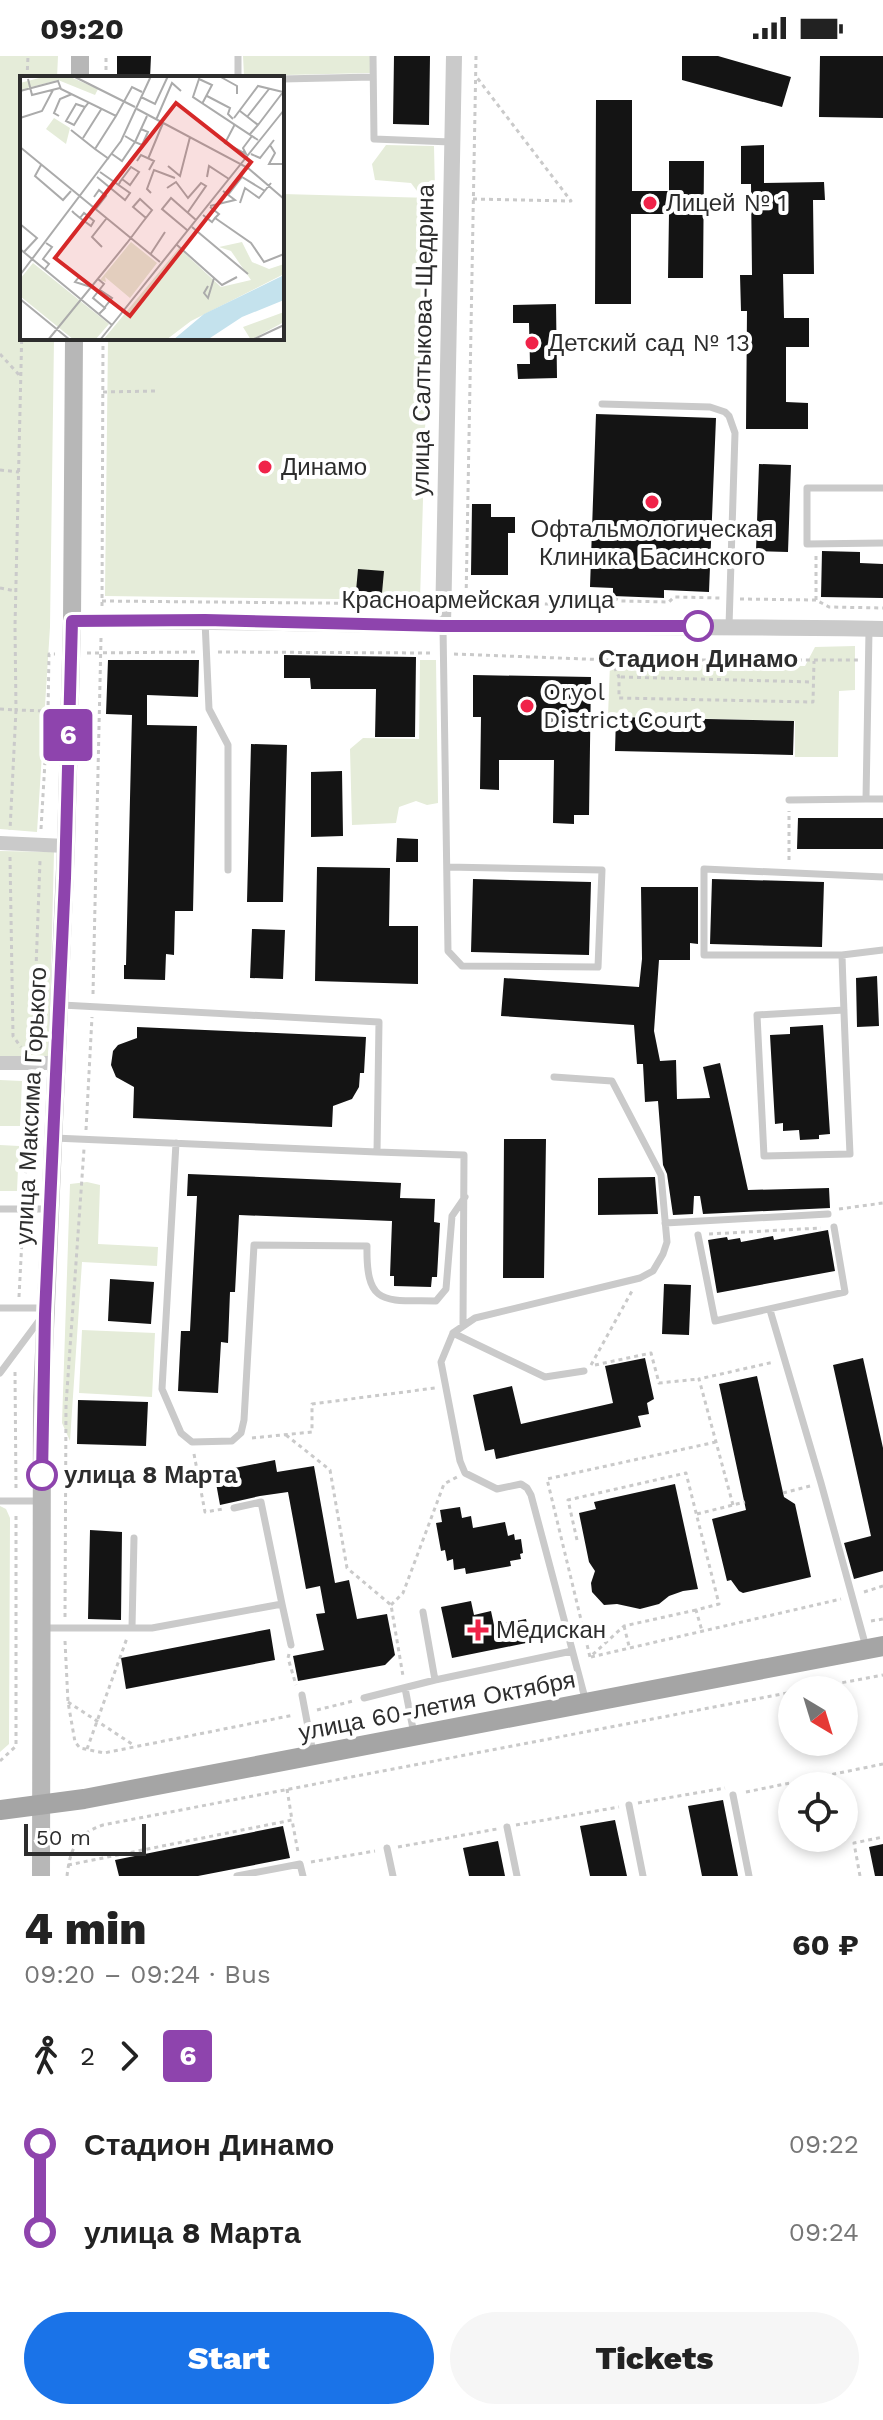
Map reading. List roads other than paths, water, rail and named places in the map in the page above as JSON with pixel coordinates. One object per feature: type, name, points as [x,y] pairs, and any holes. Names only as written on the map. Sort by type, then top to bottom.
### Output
[{"type":"main road","name":"улица Максима Горького","points":[[41,1876],[45,1311],[66,846],[72,621],[74,340]]},
{"type":"main road","name":"улица 60-летия Октября","points":[[0,1810],[84,1799],[875,1648]]},
{"type":"street","name":"улица Салтыкова-Щедрина","points":[[443,626],[454,56]]},
{"type":"street","name":"Красноармейская улица","points":[[72,621],[876,628]]},
{"type":"street","points":[[5,843],[66,846]]},
{"type":"street","points":[[0,1063],[57,1063]]},
{"type":"lane","points":[[373,56],[374,139],[451,142]]},
{"type":"lane","points":[[284,79],[373,77]]},
{"type":"lane","points":[[602,404],[710,407],[725,412],[732,421],[735,459],[729,626]]},
{"type":"lane","points":[[883,488],[807,488],[807,544],[883,543]]},
{"type":"lane","points":[[205,620],[209,709],[228,745],[228,870]]},
{"type":"lane","points":[[443,626],[448,951],[462,966],[598,967],[602,870],[447,867]]},
{"type":"lane","points":[[866,799],[868,658],[876,628]]},
{"type":"lane","points":[[789,800],[883,799]]},
{"type":"lane","points":[[883,877],[704,869],[704,955],[842,955],[883,950]]},
{"type":"lane","points":[[842,955],[850,1154],[764,1156],[757,1015],[844,1010]]},
{"type":"lane","points":[[60,1005],[379,1022],[377,1152]]},
{"type":"lane","points":[[554,1077],[612,1081],[661,1175],[667,1242],[663,1254],[653,1271],[640,1278],[475,1318],[453,1333],[441,1362],[465,1473],[497,1489],[521,1484],[531,1495],[587,1704]]},
{"type":"lane","points":[[54,1138],[464,1155],[463,1325]]},
{"type":"lane","points":[[176,1143],[162,1389],[181,1433],[192,1442],[232,1441],[241,1433],[254,1245],[367,1246],[367,1276],[374,1290],[388,1300],[436,1301],[446,1289],[452,1216],[465,1197]]},
{"type":"lane","points":[[0,1209],[50,1209]]},
{"type":"lane","points":[[665,1223],[828,1214]]},
{"type":"lane","points":[[698,1235],[715,1321],[845,1292],[834,1227]]},
{"type":"lane","points":[[0,1308],[45,1311],[0,1373]]},
{"type":"lane","points":[[770,1310],[852,1596],[875,1648]]},
{"type":"lane","points":[[453,1333],[545,1377],[587,1368]]},
{"type":"lane","points":[[0,1501],[42,1501]]},
{"type":"lane","points":[[234,1508],[261,1502],[291,1645]]},
{"type":"lane","points":[[132,1627],[134,1538]]},
{"type":"lane","points":[[42,1628],[152,1628],[282,1604]]},
{"type":"lane","points":[[423,1612],[435,1680]]},
{"type":"lane","points":[[364,1698],[572,1651]]},
{"type":"lane","points":[[405,1688],[414,1736]]},
{"type":"lane","points":[[302,1695],[313,1755]]},
{"type":"lane","points":[[733,1795],[749,1876]]},
{"type":"lane","points":[[629,1805],[643,1876]]},
{"type":"lane","points":[[507,1827],[517,1876]]},
{"type":"lane","points":[[387,1848],[393,1876]]},
{"type":"lane","points":[[237,1876],[300,1864],[303,1876]]},
{"type":"place","name":"Лицей № 1","points":[[650,203]]},
{"type":"place","name":"Детский сад № 13","points":[[532,343]]},
{"type":"place","name":"Динамо","points":[[265,467]]},
{"type":"place","name":"Офтальмологическая Клиника Басинского","points":[[652,502]]},
{"type":"place","name":"Стадион Динамо","points":[[698,626]]},
{"type":"place","name":"Oryol District Court","points":[[527,706]]},
{"type":"place","name":"улица 8 Марта","points":[[42,1475]]},
{"type":"place","name":"Медискан","points":[[478,1630]]}]
